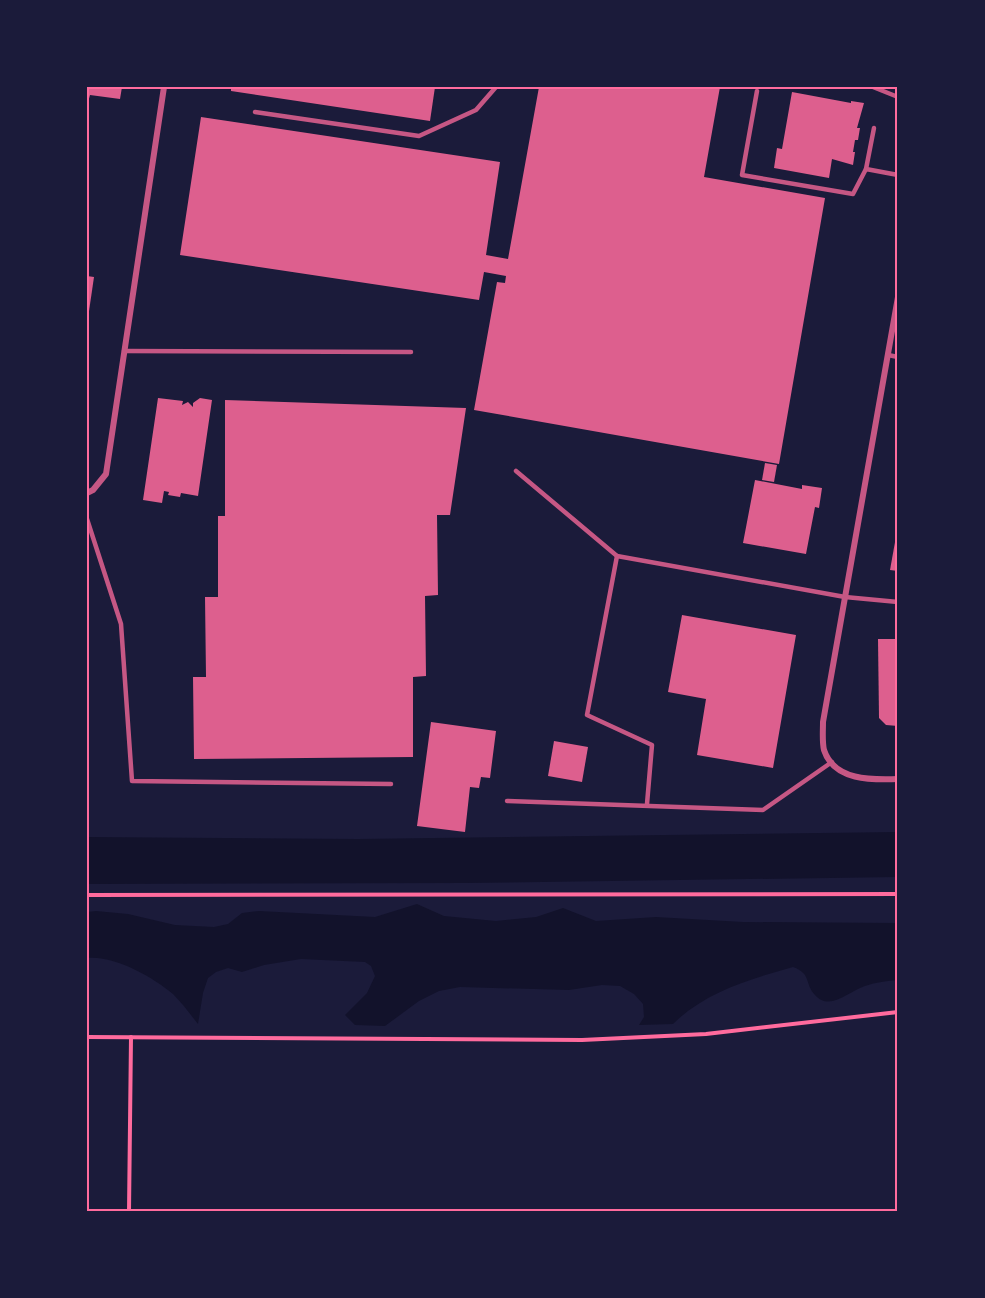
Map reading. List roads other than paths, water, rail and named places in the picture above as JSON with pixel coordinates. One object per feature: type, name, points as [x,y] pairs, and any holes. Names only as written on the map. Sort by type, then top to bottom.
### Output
[{"type":"street","points":[[87,493],[93,490],[106,474],[164,87]]},
{"type":"street","points":[[898,297],[823,722],[824,751],[836,769],[853,776],[874,780],[898,779]]},
{"type":"lane","points":[[255,112],[419,136],[476,110],[496,87]]},
{"type":"lane","points":[[873,87],[898,97]]},
{"type":"lane","points":[[757,91],[742,175],[853,194],[866,169],[874,128]]},
{"type":"lane","points":[[866,169],[898,175]]},
{"type":"lane","points":[[124,351],[411,352]]},
{"type":"lane","points":[[888,355],[898,357]]},
{"type":"lane","points":[[516,471],[617,556],[845,597],[898,602]]},
{"type":"lane","points":[[87,519],[121,624],[132,781],[391,783]]},
{"type":"lane","points":[[617,556],[587,715],[652,745],[646,804]]},
{"type":"lane","points":[[507,801],[646,804],[763,810],[832,762]]}]
